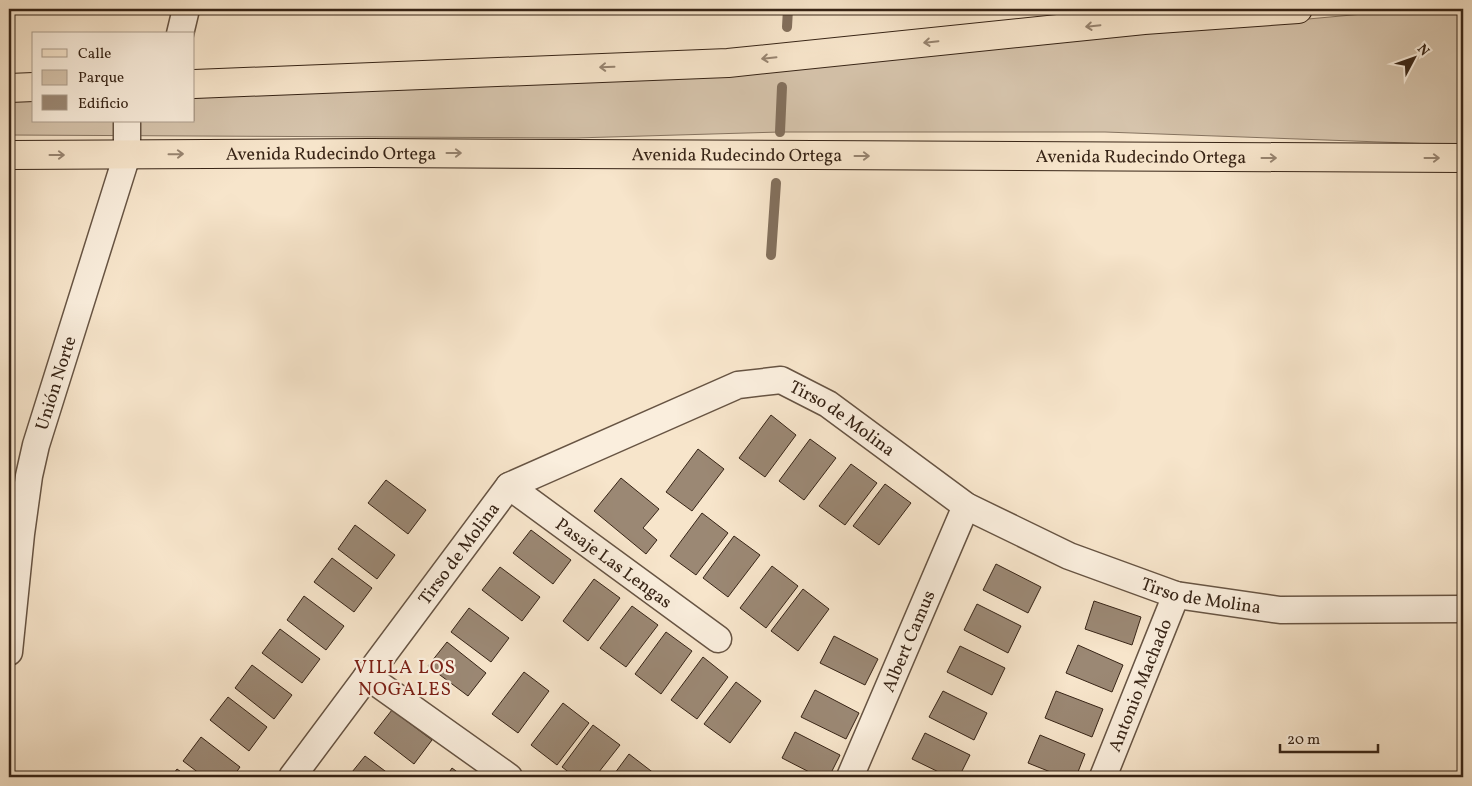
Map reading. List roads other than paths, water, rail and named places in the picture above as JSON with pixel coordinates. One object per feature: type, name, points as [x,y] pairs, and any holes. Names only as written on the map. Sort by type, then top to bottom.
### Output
[{"type":"main road","points":[[195,84],[728,63],[1144,20],[1298,9]]},
{"type":"main road","points":[[9,88],[32,87]]},
{"type":"main road","name":"Avenida Rudecindo Ortega","points":[[9,155],[380,153],[1463,158]]},
{"type":"street","points":[[180,32],[186,9]]},
{"type":"street","name":"Unión Norte","points":[[9,652],[21,534],[29,476],[36,444],[127,155],[126,122]]},
{"type":"street","name":"Tirso de Molina","points":[[292,777],[509,486],[738,385],[781,380],[828,404],[966,506],[1069,556],[1176,595],[1280,610],[1463,609]]},
{"type":"street","name":"Pasaje Las Lengas","points":[[509,486],[718,639]]},
{"type":"street","name":"Albert Camus","points":[[850,777],[966,506]]},
{"type":"street","name":"Antonio Machado","points":[[1103,777],[1176,595]]},
{"type":"street","points":[[367,676],[509,777]]},
{"type":"waterway","points":[[787,27],[788,9]]},
{"type":"waterway","points":[[780,132],[782,87]]},
{"type":"waterway","points":[[771,255],[776,183]]},
{"type":"district","name":"VILLA LOS NOGALES","points":[[405,677]]}]
